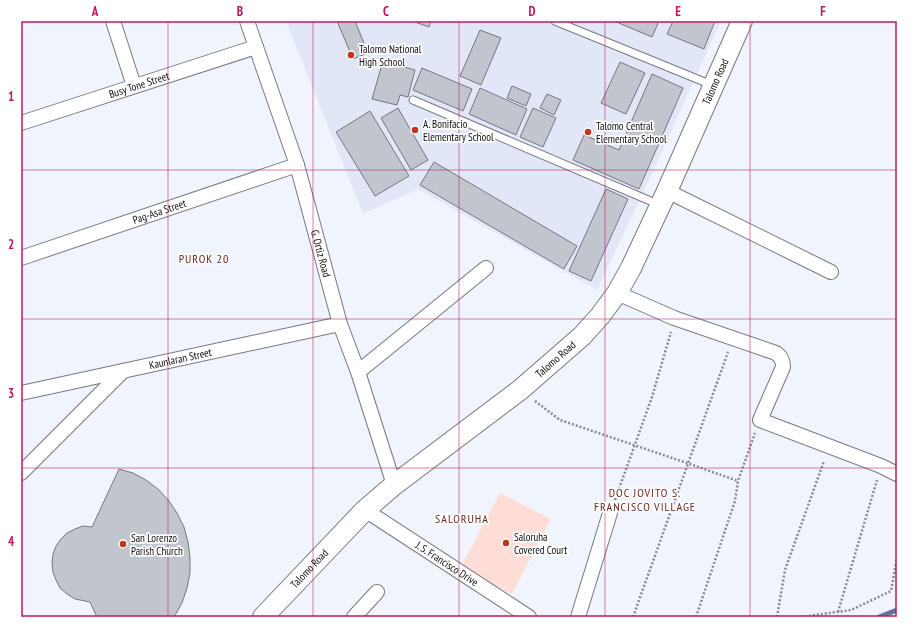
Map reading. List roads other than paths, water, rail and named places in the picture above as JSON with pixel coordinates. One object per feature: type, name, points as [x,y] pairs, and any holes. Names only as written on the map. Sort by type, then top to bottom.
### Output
[{"type":"street","points":[[113,21],[134,86]]},
{"type":"street","name":"G. Ortiz Road","points":[[247,21],[297,165],[340,324],[358,372],[394,485]]},
{"type":"street","name":"Talomo Road","points":[[263,617],[365,510],[394,485],[520,390],[582,336],[617,293],[631,268],[664,198],[742,21]]},
{"type":"street","name":"Busy Tone Street","points":[[21,123],[256,47]]},
{"type":"street","name":"Pag-Asa Street","points":[[21,258],[297,165]]},
{"type":"street","points":[[664,198],[831,272]]},
{"type":"street","points":[[358,372],[486,268]]},
{"type":"street","points":[[617,293],[674,318],[776,353],[781,357],[783,367],[760,420],[881,466],[897,474]]},
{"type":"street","name":"Kaunlaran Street","points":[[21,393],[340,324]]},
{"type":"street","points":[[21,473],[123,371]]},
{"type":"street","name":"J. S. Francisco Drive","points":[[365,510],[529,617]]},
{"type":"street","points":[[578,617],[610,513]]},
{"type":"street","points":[[354,617],[377,592]]},
{"type":"lane","points":[[555,21],[714,86]]},
{"type":"lane","points":[[413,100],[664,198]]},
{"type":"waterway","points":[[879,617],[897,610]]},
{"type":"place","name":"Talomo National High School","points":[[351,55]]},
{"type":"place","name":"A. Bonifacio Elementary School","points":[[415,130]]},
{"type":"place","name":"Talomo Central Elementary School","points":[[588,132]]},
{"type":"place","name":"Saloruha Covered Court","points":[[506,543]]},
{"type":"place","name":"San Lorenzo Parish Church","points":[[123,544]]},
{"type":"district","name":"PUROK 20","points":[[204,259]]},
{"type":"district","name":"DOC JOVITO S. FRANCISCO VILLAGE","points":[[645,500]]},
{"type":"district","name":"SALORUHA","points":[[462,519]]}]
